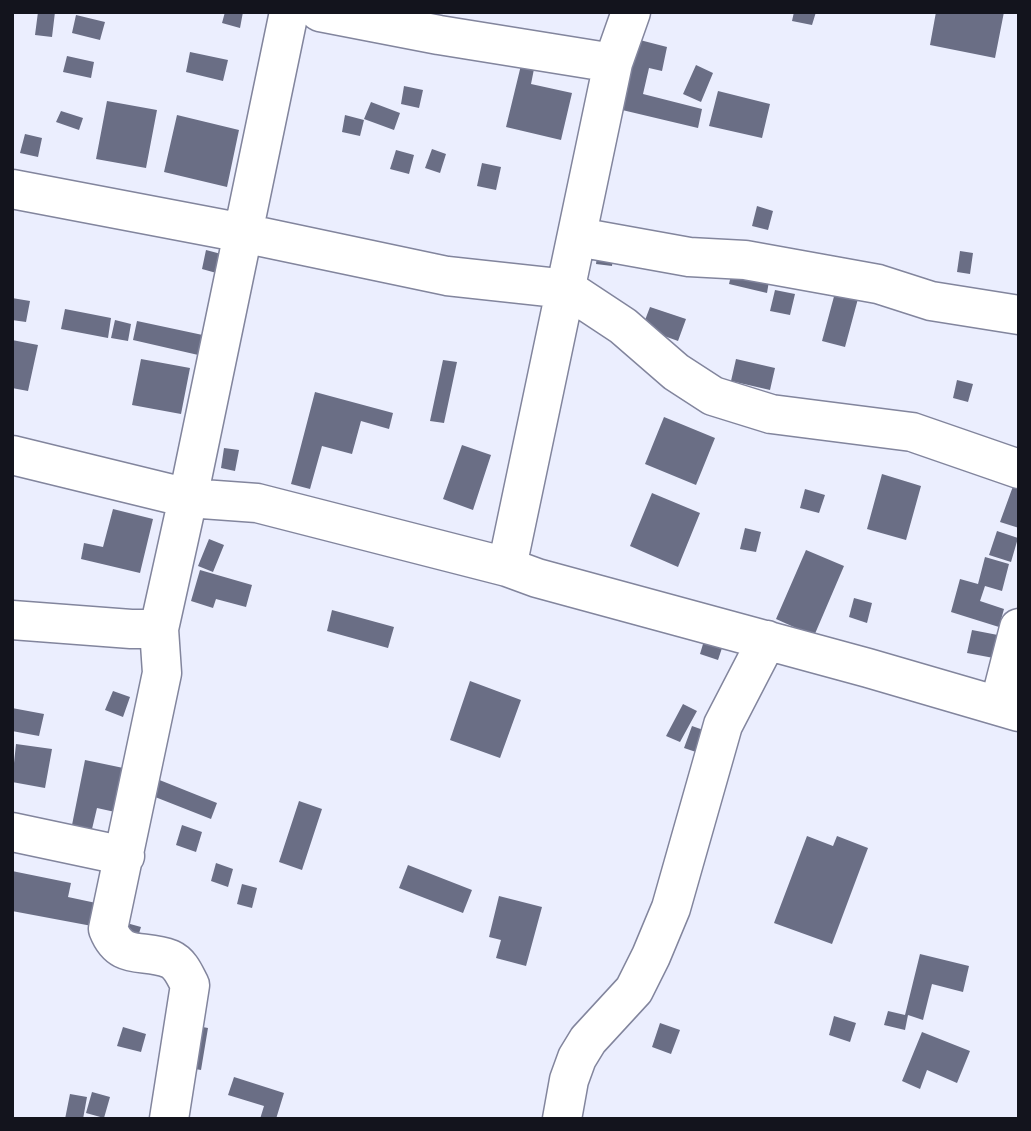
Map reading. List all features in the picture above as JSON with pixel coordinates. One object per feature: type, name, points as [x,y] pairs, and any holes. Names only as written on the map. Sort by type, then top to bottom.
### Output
[{"type":"street","points":[[169,1119],[191,985],[181,968],[170,960],[124,951],[114,943],[108,929],[162,673],[159,629],[289,12]]},
{"type":"street","points":[[320,12],[439,35],[613,63]]},
{"type":"street","points":[[507,567],[613,63],[631,12]]},
{"type":"street","points":[[12,189],[243,233],[447,276],[566,289],[623,326],[676,372],[713,396],[771,414],[912,432],[1019,469]]},
{"type":"street","points":[[578,237],[689,257],[745,260],[878,284],[931,301],[1019,315]]},
{"type":"street","points":[[12,455],[188,498],[257,503],[507,567],[537,578],[1009,709],[1019,628]]},
{"type":"street","points":[[12,620],[159,629]]},
{"type":"street","points":[[562,1119],[569,1080],[577,1058],[588,1040],[634,990],[651,956],[671,908],[723,725],[767,640]]},
{"type":"street","points":[[12,832],[125,856]]},
{"type":"building","points":[[38,12],[55,12],[52,37],[35,35]]},
{"type":"building","points":[[225,12],[243,12],[240,28],[222,23]]},
{"type":"building","points":[[794,12],[816,12],[812,25],[792,21]]},
{"type":"building","points":[[936,12],[1004,12],[995,58],[930,45]]},
{"type":"building","points":[[76,15],[105,22],[100,40],[72,33]]},
{"type":"building","points":[[636,39],[667,47],[662,71],[649,68],[643,94],[702,109],[698,128],[618,109]]},
{"type":"building","points":[[190,52],[228,60],[223,81],[186,72]]},
{"type":"building","points":[[67,56],[94,62],[91,78],[63,72]]},
{"type":"building","points":[[522,61],[535,64],[531,84],[572,93],[561,140],[506,127]]},
{"type":"building","points":[[696,65],[713,73],[701,102],[683,94]]},
{"type":"building","points":[[404,86],[423,90],[419,108],[401,104]]},
{"type":"building","points":[[718,91],[770,104],[762,138],[709,126]]},
{"type":"building","points":[[107,101],[157,110],[146,168],[96,159]]},
{"type":"building","points":[[371,102],[400,113],[394,130],[364,119]]},
{"type":"building","points":[[61,111],[83,118],[79,130],[56,122]]},
{"type":"building","points":[[177,115],[239,130],[227,187],[164,172]]},
{"type":"building","points":[[345,115],[364,120],[360,136],[342,132]]},
{"type":"building","points":[[25,134],[42,138],[38,157],[20,153]]},
{"type":"building","points":[[432,149],[446,154],[440,173],[425,168]]},
{"type":"building","points":[[396,150],[414,155],[409,174],[390,169]]},
{"type":"building","points":[[482,163],[501,167],[496,190],[477,186]]},
{"type":"building","points":[[757,206],[773,211],[768,230],[752,226]]},
{"type":"building","points":[[599,241],[615,243],[612,266],[596,264]]},
{"type":"building","points":[[206,250],[225,255],[220,274],[202,269]]},
{"type":"building","points":[[960,251],[973,253],[970,274],[957,272]]},
{"type":"building","points":[[733,267],[770,275],[767,293],[729,284]]},
{"type":"building","points":[[836,289],[859,295],[845,347],[822,341]]},
{"type":"building","points":[[775,290],[795,294],[790,315],[770,311]]},
{"type":"building","points":[[12,298],[30,301],[26,322],[12,320]]},
{"type":"building","points":[[650,307],[686,319],[678,341],[642,328]]},
{"type":"building","points":[[65,309],[111,318],[108,338],[61,329]]},
{"type":"building","points":[[115,320],[131,324],[128,341],[111,338]]},
{"type":"building","points":[[137,321],[212,337],[207,357],[133,340]]},
{"type":"building","points":[[12,340],[38,345],[28,391],[12,388]]},
{"type":"building","points":[[141,359],[190,368],[181,414],[132,405]]},
{"type":"building","points":[[736,359],[775,368],[770,390],[731,381]]},
{"type":"building","points":[[443,360],[457,362],[444,423],[430,421]]},
{"type":"building","points":[[957,380],[973,384],[968,402],[953,398]]},
{"type":"building","points":[[315,392],[393,413],[389,429],[361,421],[352,454],[322,446],[310,489],[291,484]]},
{"type":"building","points":[[664,417],[715,438],[696,485],[645,464]]},
{"type":"building","points":[[462,445],[491,455],[473,510],[443,499]]},
{"type":"building","points":[[224,448],[239,450],[235,471],[221,468]]},
{"type":"building","points":[[882,474],[921,486],[906,540],[867,529]]},
{"type":"building","points":[[1016,478],[1019,480],[1019,528],[1000,522]]},
{"type":"building","points":[[805,489],[825,495],[819,513],[800,508]]},
{"type":"building","points":[[652,493],[700,513],[678,567],[630,546]]},
{"type":"building","points":[[113,509],[153,519],[140,573],[81,559],[84,543],[103,547]]},
{"type":"building","points":[[745,528],[761,532],[756,552],[740,549]]},
{"type":"building","points":[[997,531],[1018,538],[1011,562],[989,555]]},
{"type":"building","points":[[209,539],[224,545],[213,572],[198,566]]},
{"type":"building","points":[[806,550],[844,566],[814,636],[776,619]]},
{"type":"building","points":[[985,557],[1009,564],[1002,591],[985,586],[980,601],[1004,609],[999,627],[951,612],[960,579],[978,584]]},
{"type":"building","points":[[200,570],[252,585],[246,607],[216,599],[213,608],[191,601]]},
{"type":"building","points":[[854,598],[872,603],[867,623],[849,617]]},
{"type":"building","points":[[332,610],[394,627],[388,648],[327,631]]},
{"type":"building","points":[[972,630],[1003,636],[999,659],[967,653]]},
{"type":"building","points":[[706,634],[725,639],[718,660],[700,654]]},
{"type":"building","points":[[470,681],[521,700],[500,758],[450,740]]},
{"type":"building","points":[[113,691],[130,697],[123,717],[105,710]]},
{"type":"building","points":[[683,704],[697,711],[680,742],[666,736]]},
{"type":"building","points":[[12,708],[44,714],[39,736],[12,731]]},
{"type":"building","points":[[692,726],[709,732],[702,754],[684,748]]},
{"type":"building","points":[[16,744],[52,749],[45,788],[12,782]]},
{"type":"building","points":[[85,760],[133,770],[124,814],[97,808],[92,829],[72,825]]},
{"type":"building","points":[[157,779],[217,803],[211,819],[150,795]]},
{"type":"building","points":[[299,801],[322,809],[302,870],[279,862]]},
{"type":"building","points":[[182,825],[202,832],[196,852],[176,845]]},
{"type":"building","points":[[807,836],[833,846],[837,836],[868,848],[832,944],[774,923]]},
{"type":"building","points":[[216,863],[233,869],[228,887],[211,881]]},
{"type":"building","points":[[408,865],[472,890],[463,913],[399,888]]},
{"type":"building","points":[[12,871],[71,883],[68,897],[96,903],[92,926],[12,911]]},
{"type":"building","points":[[242,884],[257,888],[252,908],[237,904]]},
{"type":"building","points":[[499,896],[542,907],[526,966],[496,958],[501,940],[489,937]]},
{"type":"building","points":[[123,922],[141,927],[135,946]]},
{"type":"building","points":[[920,954],[969,966],[963,992],[932,984],[923,1020],[908,1015],[905,1030],[884,1025],[888,1011],[905,1015]]},
{"type":"building","points":[[834,1016],[856,1023],[850,1042],[829,1035]]},
{"type":"building","points":[[660,1023],[680,1030],[671,1054],[652,1047]]},
{"type":"building","points":[[192,1025],[208,1028],[201,1070],[184,1067]]},
{"type":"building","points":[[123,1027],[146,1034],[141,1052],[117,1046]]},
{"type":"building","points":[[922,1032],[970,1051],[957,1083],[927,1070],[920,1089],[902,1081]]},
{"type":"building","points":[[234,1077],[284,1093],[276,1119],[260,1119],[264,1106],[228,1095]]},
{"type":"building","points":[[92,1092],[110,1097],[104,1118],[86,1113]]},
{"type":"building","points":[[70,1094],[87,1097],[83,1119],[65,1119]]}]
